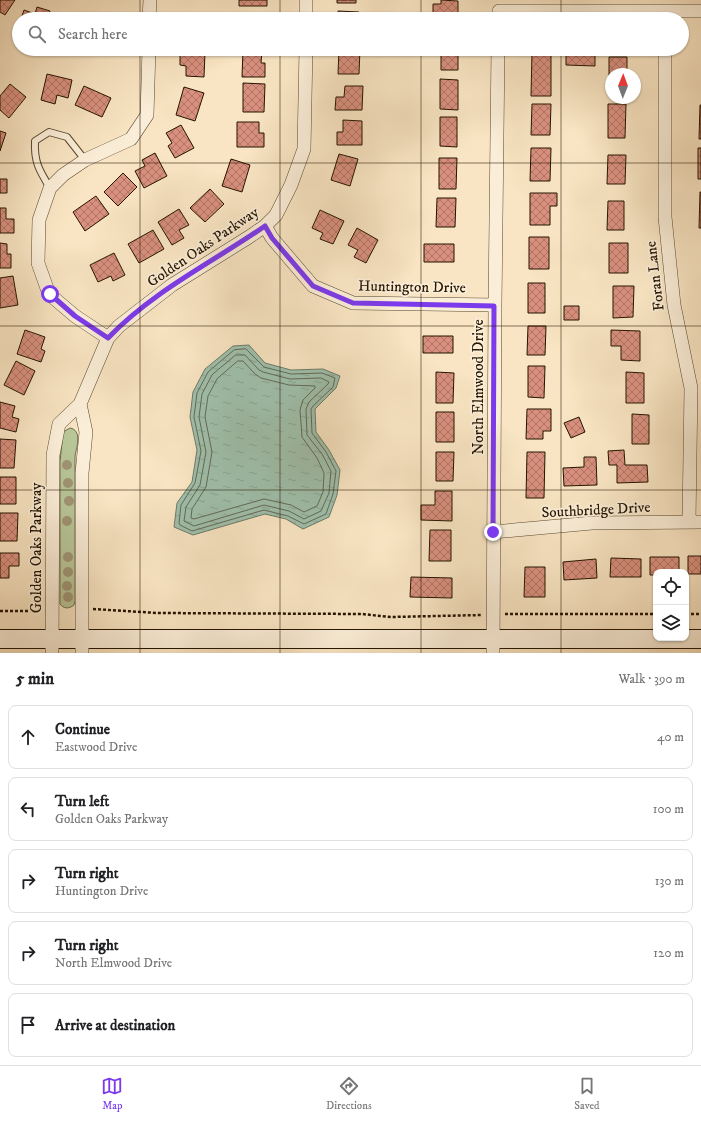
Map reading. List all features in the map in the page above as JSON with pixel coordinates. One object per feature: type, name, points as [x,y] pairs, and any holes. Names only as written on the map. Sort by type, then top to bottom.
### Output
[{"type":"main road","points":[[0,639],[52,646],[494,646],[701,639]]},
{"type":"street","points":[[149,12],[150,0]]},
{"type":"street","points":[[306,0],[306,12]]},
{"type":"street","points":[[499,10],[609,12]]},
{"type":"street","points":[[689,12],[701,11]]},
{"type":"street","points":[[108,338],[75,316],[50,294],[38,263],[39,220],[50,188],[63,175],[85,160],[131,139],[147,115],[149,56]]},
{"type":"street","name":"Golden Oaks Parkway","points":[[52,646],[53,455],[59,424],[80,404],[108,338],[119,326],[172,285],[265,226],[276,215],[291,186],[304,149],[306,56]]},
{"type":"street","name":"North Elmwood Drive","points":[[494,646],[494,306],[498,56]]},
{"type":"street","name":"Foran Lane","points":[[665,56],[665,217],[674,305],[691,388],[695,522]]},
{"type":"street","name":"Huntington Drive","points":[[265,226],[272,238],[313,286],[353,303],[494,306]]},
{"type":"street","points":[[80,404],[86,432],[82,473],[82,646]]},
{"type":"street","name":"Southbridge Drive","points":[[493,532],[592,523],[695,522]]},
{"type":"lane","points":[[50,188],[38,168],[34,153],[35,141],[49,132],[67,137],[85,160]]},
{"type":"path","points":[[82,610],[100,609],[157,613],[362,614],[391,617],[475,615]]},
{"type":"path","points":[[0,611],[52,610]]},
{"type":"path","points":[[514,614],[653,614]]},
{"type":"path","points":[[689,614],[701,614]]},
{"type":"shaded area","points":[[70,428],[74,429],[78,439],[75,456],[75,601],[74,605],[67,608],[60,604],[60,462],[63,432]]},
{"type":"water","points":[[249,345],[265,363],[291,370],[323,369],[340,376],[336,388],[315,409],[316,432],[329,450],[340,470],[337,495],[329,517],[303,529],[286,519],[265,514],[193,535],[174,527],[177,503],[192,482],[197,450],[190,417],[193,392],[205,369],[233,346]]},
{"type":"building","points":[[0,0],[15,0],[5,15],[0,12]]},
{"type":"building","points":[[239,0],[267,0],[267,6],[239,6]]},
{"type":"building","points":[[337,0],[356,0],[356,3],[337,3]]},
{"type":"building","points":[[441,0],[458,1],[458,12],[433,12],[433,4],[441,4]]},
{"type":"building","points":[[37,7],[50,11],[50,12],[36,12]]},
{"type":"building","points":[[338,11],[359,12],[338,12]]},
{"type":"building","points":[[180,56],[205,56],[204,77],[186,76],[186,66],[180,65]]},
{"type":"building","points":[[243,56],[262,56],[261,63],[265,63],[265,77],[242,77]]},
{"type":"building","points":[[339,56],[360,56],[359,74],[338,74]]},
{"type":"building","points":[[441,56],[458,56],[458,70],[441,70]]},
{"type":"building","points":[[532,56],[551,56],[551,96],[531,96]]},
{"type":"building","points":[[566,56],[595,56],[595,66],[566,65]]},
{"type":"building","points":[[609,57],[627,57],[627,68],[609,68]]},
{"type":"building","points":[[47,74],[72,80],[68,98],[57,95],[55,104],[41,100]]},
{"type":"building","points":[[440,79],[458,80],[458,110],[440,109]]},
{"type":"building","points":[[243,83],[265,84],[264,112],[243,112]]},
{"type":"building","points":[[10,84],[26,97],[9,118],[0,110],[0,96]]},
{"type":"building","points":[[84,86],[111,98],[102,117],[75,105]]},
{"type":"building","points":[[345,86],[363,86],[362,110],[335,110],[336,97],[344,97]]},
{"type":"building","points":[[184,87],[204,93],[195,121],[176,115]]},
{"type":"building","points":[[532,104],[551,104],[550,135],[531,135]]},
{"type":"building","points":[[608,104],[626,104],[625,138],[608,138]]},
{"type":"building","points":[[700,105],[701,139],[699,139]]},
{"type":"building","points":[[440,117],[457,117],[457,147],[440,146]]},
{"type":"building","points":[[343,120],[362,121],[362,145],[337,145],[337,132],[343,132]]},
{"type":"building","points":[[237,122],[259,122],[259,133],[264,133],[264,147],[237,147]]},
{"type":"building","points":[[181,125],[194,148],[175,158],[168,146],[172,143],[166,133]]},
{"type":"building","points":[[0,131],[6,133],[0,151]]},
{"type":"building","points":[[531,148],[551,148],[550,181],[530,181]]},
{"type":"building","points":[[698,148],[701,148],[701,179],[698,179]]},
{"type":"building","points":[[155,153],[167,176],[144,188],[135,171],[145,166],[142,160]]},
{"type":"building","points":[[339,154],[358,159],[350,186],[331,180]]},
{"type":"building","points":[[608,155],[626,155],[625,184],[607,184]]},
{"type":"building","points":[[439,158],[457,158],[456,189],[439,189]]},
{"type":"building","points":[[231,159],[250,165],[242,192],[222,186]]},
{"type":"building","points":[[123,173],[137,187],[118,206],[104,192]]},
{"type":"building","points":[[0,179],[7,179],[7,193],[0,193]]},
{"type":"building","points":[[210,189],[224,204],[205,222],[190,208]]},
{"type":"building","points":[[700,192],[701,228],[699,228]]},
{"type":"building","points":[[530,193],[557,193],[557,206],[550,206],[550,225],[530,225]]},
{"type":"building","points":[[96,196],[109,214],[85,231],[73,212]]},
{"type":"building","points":[[437,198],[456,198],[455,227],[436,227]]},
{"type":"building","points":[[608,201],[624,201],[624,230],[607,230]]},
{"type":"building","points":[[0,208],[6,208],[6,219],[14,219],[14,233],[0,233]]},
{"type":"building","points":[[179,209],[189,225],[179,230],[184,238],[172,245],[158,222]]},
{"type":"building","points":[[320,210],[344,221],[333,244],[320,239],[323,233],[312,228]]},
{"type":"building","points":[[357,228],[378,240],[366,263],[354,257],[358,250],[348,245]]},
{"type":"building","points":[[153,230],[164,249],[139,263],[128,244]]},
{"type":"building","points":[[529,237],[549,237],[549,269],[529,269]]},
{"type":"building","points":[[0,243],[7,244],[7,254],[11,254],[11,268],[0,268]]},
{"type":"building","points":[[609,243],[628,243],[628,273],[609,273]]},
{"type":"building","points":[[424,244],[454,244],[454,262],[424,262]]},
{"type":"building","points":[[114,253],[125,275],[113,281],[111,276],[98,282],[90,265]]},
{"type":"building","points":[[13,276],[18,305],[0,308],[0,278]]},
{"type":"building","points":[[528,283],[545,283],[545,313],[528,313]]},
{"type":"building","points":[[613,286],[634,286],[633,317],[613,318]]},
{"type":"building","points":[[564,306],[579,306],[579,320],[564,320]]},
{"type":"building","points":[[528,326],[546,326],[545,355],[527,355]]},
{"type":"building","points":[[25,330],[45,337],[41,349],[45,351],[41,362],[17,354]]},
{"type":"building","points":[[611,330],[640,331],[640,361],[621,360],[621,346],[611,346]]},
{"type":"building","points":[[423,336],[453,336],[453,353],[423,353]]},
{"type":"building","points":[[16,361],[35,371],[24,395],[4,385]]},
{"type":"building","points":[[528,366],[545,366],[544,398],[528,397]]},
{"type":"building","points":[[436,372],[454,373],[453,403],[436,403]]},
{"type":"building","points":[[626,372],[644,373],[644,403],[626,403]]},
{"type":"building","points":[[0,402],[15,406],[12,417],[19,419],[16,432],[0,428]]},
{"type":"building","points":[[527,409],[551,409],[551,431],[543,431],[543,439],[526,439]]},
{"type":"building","points":[[436,412],[454,412],[454,442],[436,442]]},
{"type":"building","points":[[632,414],[649,415],[649,444],[632,444]]},
{"type":"building","points":[[579,417],[585,432],[571,438],[564,423]]},
{"type":"building","points":[[0,439],[16,440],[14,468],[0,468]]},
{"type":"building","points":[[624,450],[625,465],[647,465],[648,482],[617,483],[617,465],[609,465],[608,451]]},
{"type":"building","points":[[436,452],[454,452],[453,481],[436,481]]},
{"type":"building","points":[[527,452],[545,452],[544,498],[526,498]]},
{"type":"building","points":[[584,457],[596,457],[597,485],[564,486],[563,468],[584,467]]},
{"type":"building","points":[[0,477],[16,477],[16,504],[0,504]]},
{"type":"building","points":[[435,491],[452,491],[452,521],[421,520],[421,505],[435,505]]},
{"type":"building","points":[[0,513],[18,513],[17,541],[0,541]]},
{"type":"building","points":[[430,530],[451,530],[451,561],[429,561]]},
{"type":"building","points":[[0,553],[19,553],[19,566],[9,566],[9,578],[0,578]]},
{"type":"building","points":[[688,556],[701,556],[701,574],[689,574]]},
{"type":"building","points":[[650,557],[679,557],[679,569],[653,569],[653,575],[650,575]]},
{"type":"building","points":[[611,558],[641,559],[641,577],[610,577]]},
{"type":"building","points":[[596,559],[597,578],[564,580],[563,562]]},
{"type":"building","points":[[525,567],[545,567],[545,597],[524,597]]},
{"type":"building","points":[[411,577],[452,578],[452,598],[410,597]]},
{"type":"route","points":[[50,294],[75,316],[108,338],[119,326],[172,285],[265,226],[272,238],[313,286],[353,303],[494,306],[493,532]]}]
